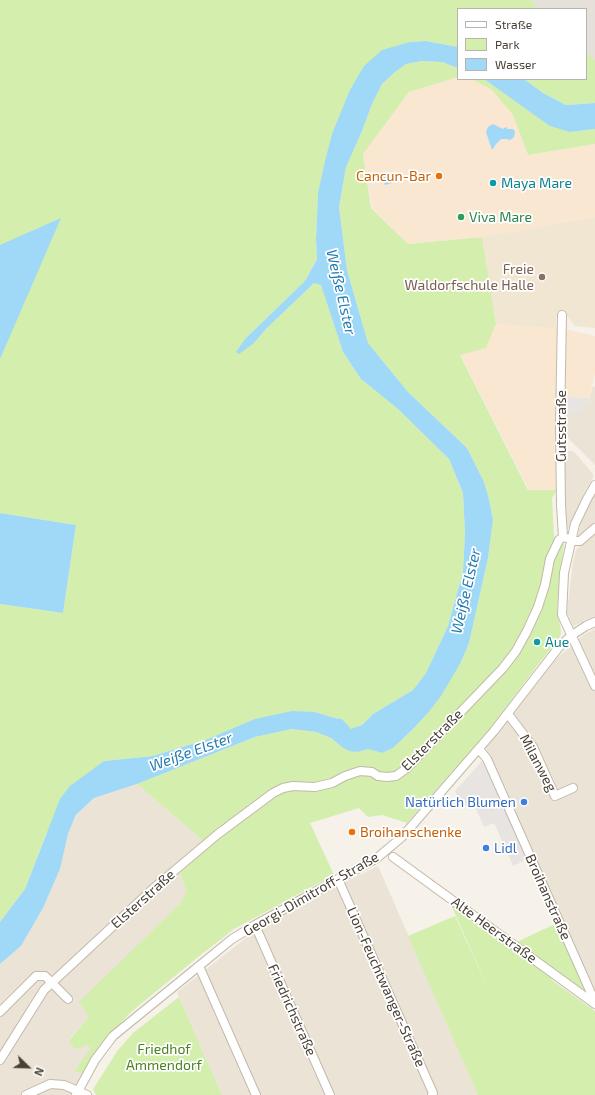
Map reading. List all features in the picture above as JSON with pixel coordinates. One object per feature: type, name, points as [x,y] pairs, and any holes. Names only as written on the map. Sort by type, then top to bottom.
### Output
[{"type":"street","name":"Gutsstraße","points":[[562,315],[560,423],[561,505],[567,538]]},
{"type":"street","points":[[595,485],[567,538],[562,615],[595,686]]},
{"type":"street","points":[[567,538],[580,541],[595,528]]},
{"type":"street","name":"Elsterstraße","points":[[0,1060],[44,990],[52,982],[154,887],[218,834],[273,793],[283,788],[293,786],[321,786],[360,771],[372,772],[378,776],[396,776],[407,768],[492,680],[516,651],[527,632],[538,607],[545,585],[550,560],[559,540],[567,538]]},
{"type":"street","name":"Georgi-Dimitroff-Straße","points":[[78,1093],[95,1060],[113,1036],[232,939],[377,858],[402,837],[479,749],[560,647],[572,636],[595,622]]},
{"type":"street","name":"Milanweg","points":[[508,714],[533,747],[555,796],[573,788]]},
{"type":"street","name":"Broihanstraße","points":[[479,749],[487,759],[595,1003]]},
{"type":"street","name":"Alte Heerstraße","points":[[393,858],[595,1003]]},
{"type":"street","name":"Lion-Feuchtwanger-Straße","points":[[338,879],[430,1086],[432,1095]]},
{"type":"street","name":"Friedrichstraße","points":[[255,925],[330,1095]]},
{"type":"street","points":[[199,966],[256,1095]]},
{"type":"street","points":[[0,1012],[36,976],[45,976],[68,999]]},
{"type":"street","points":[[26,1095],[50,1084],[64,1085],[78,1093],[87,1095]]},
{"type":"shaded area","points":[[531,0],[595,0],[595,60],[587,53],[587,8],[538,8]]},
{"type":"shaded area","points":[[457,77],[457,80],[474,80],[492,90],[513,115],[528,155],[595,144],[595,217],[482,237],[408,244],[372,208],[363,154],[409,92]]},
{"type":"shaded area","name":"Freie Waldorfschule Halle","points":[[595,217],[595,328],[575,326],[567,316],[556,317],[556,327],[549,328],[496,324],[482,237]]},
{"type":"shaded area","points":[[496,324],[549,328],[556,327],[595,336],[595,374],[589,398],[557,397],[557,490],[529,490],[460,354],[486,348]]},
{"type":"shaded area","points":[[593,386],[595,387],[595,465],[569,439],[565,433],[564,424],[564,413],[580,412],[588,403]]},
{"type":"shaded area","points":[[564,397],[589,398],[585,408],[580,413],[564,413]]},
{"type":"shaded area","points":[[573,451],[577,455],[593,474],[593,478],[585,491],[569,528],[565,527],[563,454]]},
{"type":"shaded area","points":[[595,493],[595,526],[582,538],[578,536],[582,518]]},
{"type":"shaded area","points":[[595,531],[595,617],[573,626],[567,613],[573,562],[576,550]]},
{"type":"shaded area","points":[[595,629],[595,995],[486,748],[556,659],[583,635]]},
{"type":"shaded area","points":[[482,761],[528,859],[513,866],[494,823],[484,827],[473,802],[462,807],[455,791]]},
{"type":"shaded area","points":[[137,784],[202,840],[190,864],[180,873],[188,891],[180,904],[89,1017],[69,1039],[75,1050],[86,1045],[91,1048],[74,1071],[85,1074],[82,1076],[71,1095],[0,1095],[0,964],[21,946],[43,908],[60,869],[68,834],[77,815],[94,798]]},
{"type":"shaded area","points":[[378,866],[478,1095],[222,1095],[177,992],[255,931],[341,884]]},
{"type":"green space","points":[[0,0],[531,0],[538,8],[457,8],[457,47],[425,41],[410,42],[332,134],[318,193],[316,239],[317,258],[305,281],[246,338],[254,343],[266,329],[314,283],[321,284],[343,352],[361,379],[398,409],[449,459],[463,493],[465,533],[463,572],[448,626],[426,673],[413,690],[373,714],[362,725],[351,730],[342,719],[315,712],[208,739],[153,756],[104,761],[46,834],[25,889],[0,922],[0,604],[63,613],[76,525],[0,513]]},
{"type":"green space","points":[[587,53],[595,60],[595,103],[566,105],[543,93],[525,80],[587,80]]},
{"type":"green space","points":[[422,61],[442,62],[457,68],[457,77],[409,92],[363,154],[371,208],[408,244],[482,237],[496,324],[486,348],[460,355],[528,490],[557,490],[552,498],[554,537],[564,544],[557,610],[561,631],[560,637],[493,725],[407,823],[382,815],[368,817],[359,808],[310,823],[334,875],[234,929],[131,1012],[111,1034],[85,1074],[74,1071],[91,1048],[86,1045],[75,1050],[69,1040],[89,1017],[79,1002],[180,904],[187,891],[180,873],[190,864],[202,840],[137,784],[255,737],[292,729],[316,732],[331,738],[342,747],[358,752],[368,749],[382,753],[393,748],[427,714],[461,662],[469,643],[488,558],[493,520],[484,482],[467,448],[408,392],[368,343],[347,270],[339,207],[346,167],[372,104],[382,84],[406,64]]},
{"type":"green space","points":[[474,80],[485,80],[512,98],[570,132],[595,129],[595,144],[528,155],[513,115],[492,90]]},
{"type":"green space","points":[[451,905],[550,975],[553,981],[595,1011],[595,1095],[478,1095],[408,936],[455,916],[497,1008]]},
{"type":"green space","points":[[557,923],[584,990],[517,942]]},
{"type":"green space","name":"Friedhof Ammendorf","points":[[179,997],[222,1095],[96,1095],[93,1089],[118,1050],[133,1033]]},
{"type":"water","name":"Weiße Elster","points":[[425,41],[457,47],[457,68],[442,62],[422,61],[406,64],[382,84],[372,104],[346,167],[339,207],[347,270],[368,343],[408,392],[467,448],[484,482],[489,499],[493,520],[488,558],[469,643],[461,662],[441,696],[427,714],[393,748],[382,753],[368,749],[358,752],[349,751],[331,738],[316,732],[292,729],[255,737],[137,784],[94,798],[76,815],[68,834],[60,869],[43,908],[21,946],[0,964],[0,922],[25,889],[60,799],[70,786],[104,761],[153,756],[208,739],[255,719],[292,711],[315,712],[342,719],[351,729],[362,725],[373,714],[413,690],[426,673],[448,626],[463,572],[465,533],[463,493],[449,459],[398,409],[361,379],[343,352],[321,285],[314,283],[266,329],[254,343],[239,354],[236,352],[246,338],[305,281],[317,259],[316,239],[318,193],[332,134],[350,90],[364,66],[382,50],[410,42]]},
{"type":"water","points":[[485,80],[525,80],[543,93],[566,105],[595,103],[595,129],[570,132],[550,126]]},
{"type":"water","points":[[493,124],[503,129],[507,127],[507,129],[513,129],[515,131],[512,139],[501,139],[492,150],[486,132],[488,127]]},
{"type":"water","points":[[385,173],[397,174],[399,176],[399,181],[385,185],[382,176]]},
{"type":"water","points":[[61,218],[0,359],[0,245]]},
{"type":"water","points":[[0,513],[76,525],[63,613],[0,604]]},
{"type":"place","name":"Cancun-Bar","points":[[439,176]]},
{"type":"place","name":"Maya Mare","points":[[493,183]]},
{"type":"place","name":"Viva Mare","points":[[461,217]]},
{"type":"place","name":"Freie Waldorfschule Halle","points":[[542,277]]},
{"type":"place","name":"Aue","points":[[537,642]]},
{"type":"place","name":"Natürlich Blumen","points":[[524,802]]},
{"type":"place","name":"Broihanschenke","points":[[352,832]]},
{"type":"place","name":"Lidl","points":[[486,848]]}]
